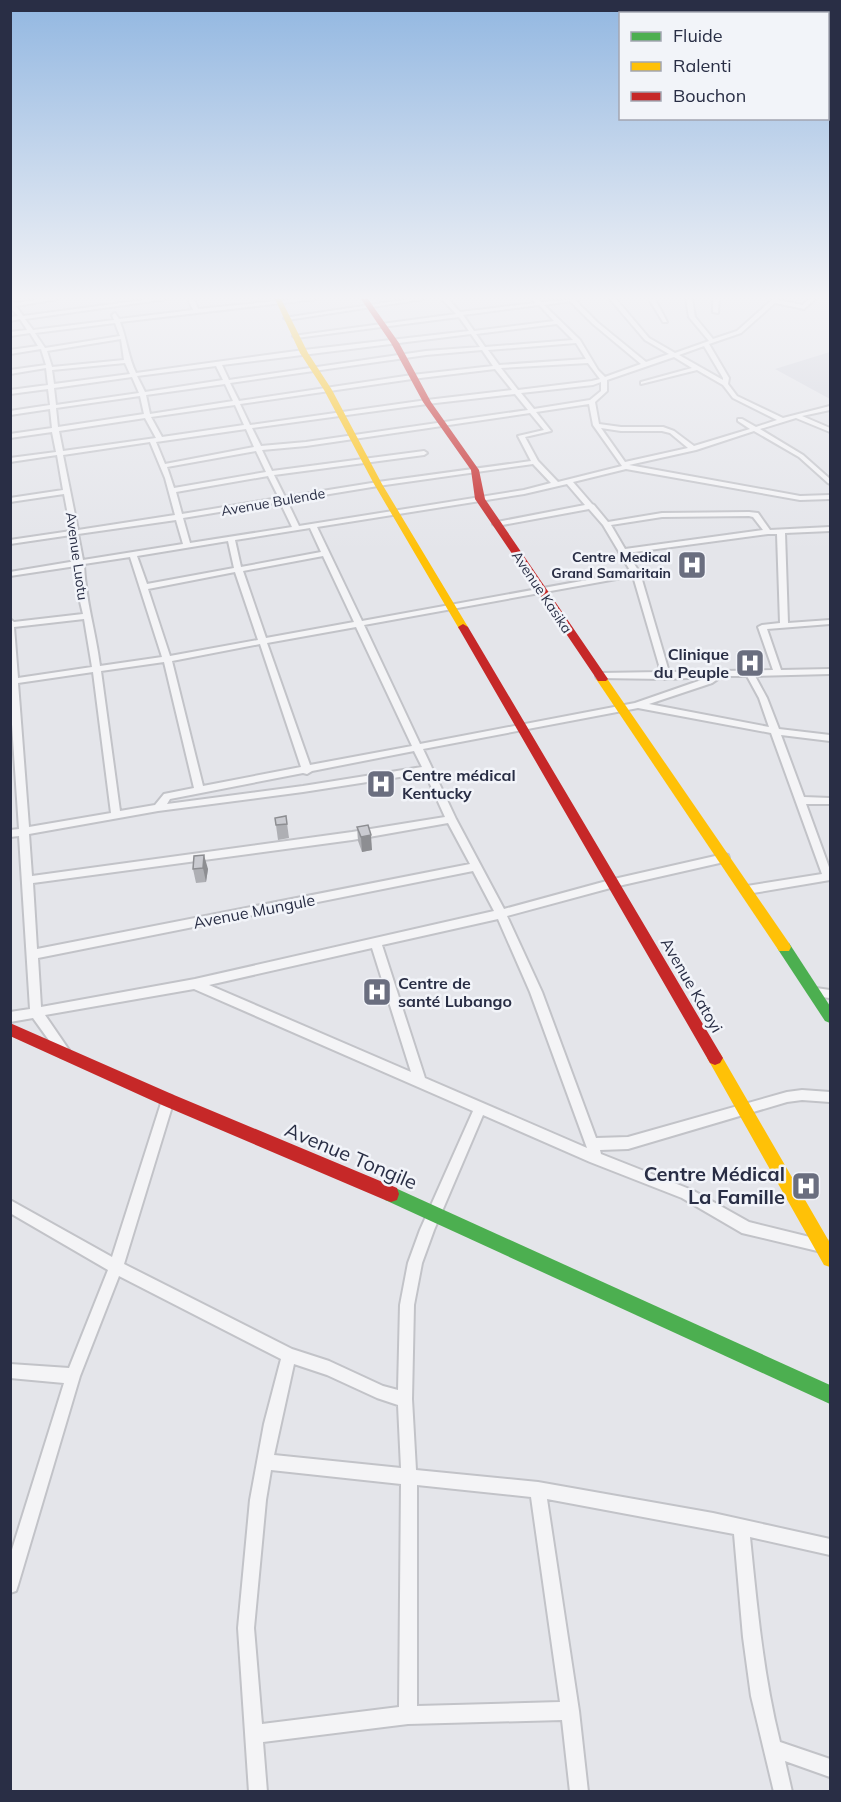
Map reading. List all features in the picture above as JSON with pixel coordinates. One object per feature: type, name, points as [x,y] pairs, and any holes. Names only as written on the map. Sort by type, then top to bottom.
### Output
[{"type":"street","points":[[10,392],[74,383]]},
{"type":"street","points":[[138,383],[187,545]]},
{"type":"street","points":[[10,413],[220,383]]},
{"type":"street","points":[[229,383],[296,528]]},
{"type":"street","name":"Avenue Katoyi","points":[[323,383],[378,483],[453,607],[828,1251]]},
{"type":"street","points":[[10,436],[373,383]]},
{"type":"street","points":[[416,383],[476,470]]},
{"type":"street","points":[[509,383],[548,431],[521,436],[535,462],[556,484]]},
{"type":"street","points":[[10,460],[427,402],[592,383]]},
{"type":"street","points":[[163,466],[260,448],[354,437],[592,402],[604,390],[604,383]]},
{"type":"street","points":[[725,384],[733,395],[747,404],[782,420]]},
{"type":"street","name":"Avenue Luotu","points":[[52,386],[55,428],[80,562],[81,589],[97,671],[116,816]]},
{"type":"street","points":[[592,402],[596,424],[625,465],[633,470],[800,498],[831,497]]},
{"type":"street","points":[[10,574],[480,499],[556,484],[694,449],[782,420],[831,408]]},
{"type":"street","points":[[796,416],[831,430]]},
{"type":"street","points":[[740,420],[801,456],[831,482]]},
{"type":"street","points":[[596,424],[621,429],[663,429],[672,432],[694,449]]},
{"type":"street","points":[[172,491],[271,473],[424,453]]},
{"type":"street","name":"Avenue Bulende","points":[[10,542],[179,517],[378,483],[535,462]]},
{"type":"street","name":"Avenue Kasika","points":[[476,470],[480,499],[831,1017]]},
{"type":"street","points":[[568,481],[606,524],[636,573],[666,676]]},
{"type":"street","points":[[10,500],[68,491]]},
{"type":"street","points":[[497,524],[592,506]]},
{"type":"street","points":[[606,524],[662,515],[752,514],[768,532]]},
{"type":"street","points":[[313,526],[451,819],[501,914],[536,992],[592,1144],[595,1158]]},
{"type":"street","points":[[781,531],[784,624]]},
{"type":"street","points":[[623,551],[768,532],[829,531]]},
{"type":"street","points":[[231,538],[238,570],[307,771]]},
{"type":"street","points":[[144,587],[326,553]]},
{"type":"street","points":[[133,554],[166,659],[199,790]]},
{"type":"street","points":[[13,684],[361,625],[636,573]]},
{"type":"street","points":[[65,1053],[36,1012],[31,955],[26,832],[13,684],[11,623],[86,616]]},
{"type":"street","points":[[778,674],[761,628],[784,624],[831,622]]},
{"type":"street","points":[[600,676],[718,676],[831,672]]},
{"type":"street","points":[[747,890],[829,877],[763,698],[750,674]]},
{"type":"street","points":[[158,808],[167,796],[307,771],[637,705],[718,676]]},
{"type":"street","points":[[637,705],[775,731],[831,738]]},
{"type":"street","points":[[10,834],[158,808],[428,769]]},
{"type":"street","points":[[799,800],[831,801]]},
{"type":"street","points":[[28,880],[352,836],[451,819]]},
{"type":"street","points":[[10,1017],[195,984],[501,914],[614,883],[724,858]]},
{"type":"street","name":"Avenue Mungule","points":[[31,955],[476,867]]},
{"type":"street","points":[[376,943],[420,1083]]},
{"type":"street","points":[[195,984],[595,1158],[687,1194],[747,1228],[828,1251]]},
{"type":"street","points":[[816,993],[831,994]]},
{"type":"street","name":"Avenue Tongile","points":[[10,1029],[168,1100],[435,1213],[831,1395]]},
{"type":"street","points":[[592,1144],[628,1143],[802,1095],[831,1097]]},
{"type":"street","points":[[10,1585],[73,1376],[116,1267],[168,1100]]},
{"type":"street","points":[[408,1715],[409,1477],[405,1399],[407,1305],[415,1263],[480,1108]]},
{"type":"street","points":[[10,1206],[116,1267],[289,1355],[329,1368],[382,1393],[405,1399]]},
{"type":"street","points":[[258,1791],[246,1628],[258,1500],[289,1355]]},
{"type":"street","points":[[10,1371],[73,1376]]},
{"type":"street","points":[[265,1462],[538,1490],[741,1527],[831,1547]]},
{"type":"street","points":[[538,1490],[570,1711],[579,1791]]},
{"type":"street","points":[[741,1527],[751,1637],[760,1696],[783,1791]]},
{"type":"street","points":[[253,1734],[408,1715],[570,1711]]},
{"type":"street","points":[[772,1748],[831,1768]]},
{"type":"shaded area","points":[[801,383],[830,383],[830,399]]},
{"type":"building","points":[[286,816],[287,824],[276,825],[275,818]]},
{"type":"building","points":[[368,825],[371,835],[361,837],[357,827]]},
{"type":"building","points":[[204,855],[203,868],[193,869],[194,856]]},
{"type":"traffic: fast","points":[[784,947],[830,1017]]},
{"type":"traffic: fast","points":[[391,1194],[830,1395]]},
{"type":"traffic: slow","points":[[324,383],[378,484],[463,627]]},
{"type":"traffic: slow","points":[[602,679],[784,947]]},
{"type":"traffic: slow","points":[[715,1058],[830,1259]]},
{"type":"traffic: jam","points":[[417,383],[427,402],[475,470],[480,499],[602,679]]},
{"type":"traffic: jam","points":[[463,627],[715,1058]]},
{"type":"traffic: jam","points":[[10,1029],[168,1100],[391,1194]]},
{"type":"place","name":"Centre Medical Grand Samaritain","points":[[692,565]]},
{"type":"place","name":"Clinique du Peuple","points":[[750,663]]},
{"type":"place","name":"Centre médical Kentucky","points":[[381,784]]},
{"type":"place","name":"Centre de santé Lubango","points":[[377,992]]},
{"type":"place","name":"Centre Médical La Famille","points":[[806,1186]]}]
